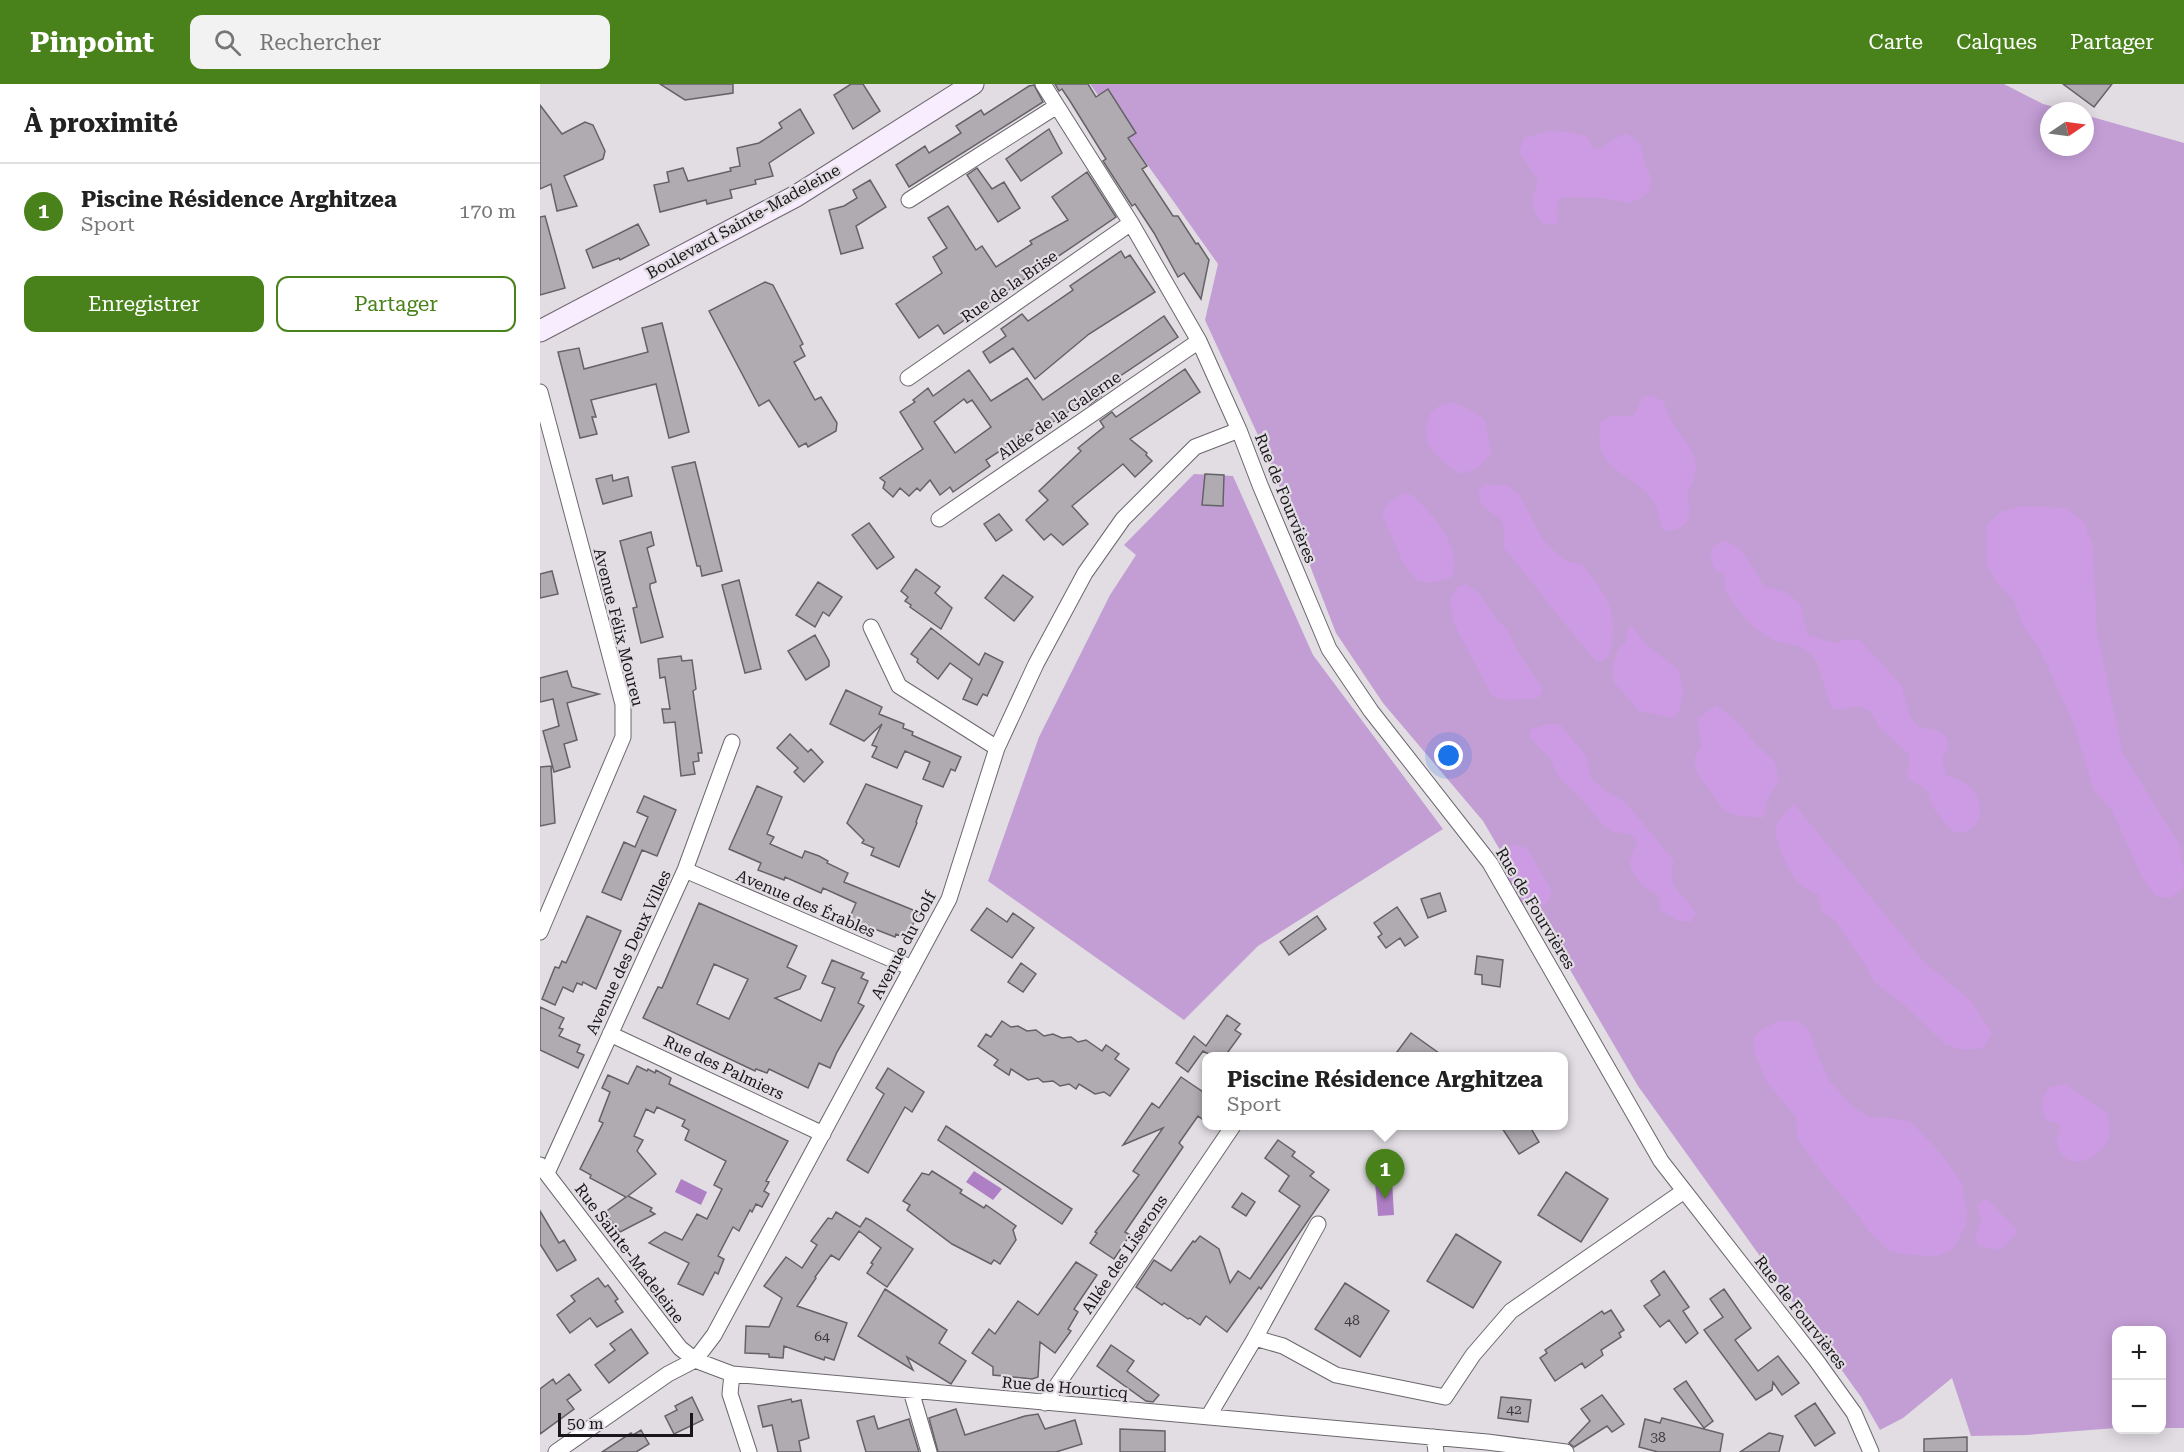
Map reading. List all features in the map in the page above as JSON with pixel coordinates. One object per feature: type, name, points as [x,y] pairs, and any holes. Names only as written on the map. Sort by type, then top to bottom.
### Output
[{"type":"street","name":"Boulevard Sainte-Madeleine","points":[[540,331],[796,196],[973,84]]},
{"type":"street","name":"Rue de Fourvières","points":[[1043,84],[1131,223],[1200,341],[1329,650],[1371,711],[1490,863],[1661,1161],[1816,1360],[1854,1413],[1871,1452]]},
{"type":"street","points":[[909,200],[1057,106]]},
{"type":"street","name":"Rue de la Brise","points":[[908,378],[1131,223]]},
{"type":"street","name":"Allée de la Galerne","points":[[939,519],[1200,341]]},
{"type":"street","name":"Avenue Félix Moureu","points":[[540,392],[623,704],[623,736],[540,932]]},
{"type":"street","name":"Avenue du Golf","points":[[556,1452],[668,1374],[695,1360],[714,1335],[949,898],[997,748],[1036,664],[1085,573],[1123,519],[1195,447],[1239,430]]},
{"type":"street","points":[[871,627],[899,686],[997,748]]},
{"type":"street","name":"Avenue des Deux Villes","points":[[543,1169],[610,1034],[685,870],[732,742]]},
{"type":"street","name":"Avenue des Érables","points":[[685,870],[912,968]]},
{"type":"street","name":"Rue des Palmiers","points":[[610,1034],[823,1134]]},
{"type":"street","name":"Allée des Liserons","points":[[1045,1403],[1230,1130]]},
{"type":"street","name":"Rue Sainte-Madeleine","points":[[543,1169],[675,1342],[695,1360]]},
{"type":"street","points":[[1255,1338],[1283,1346],[1336,1375],[1445,1397],[1473,1355],[1512,1311],[1684,1191]]},
{"type":"street","points":[[1208,1417],[1318,1224]]},
{"type":"street","name":"Rue de Hourticq","points":[[695,1360],[732,1374],[1208,1417],[1435,1444],[1566,1452]]},
{"type":"street","points":[[732,1374],[730,1394],[748,1452]]},
{"type":"street","points":[[911,1391],[929,1452]]},
{"type":"shaded area","points":[[1090,84],[2004,84],[2040,102],[2040,156],[2094,156],[2094,118],[2184,143],[2184,1428],[2166,1428],[2166,1326],[2112,1326],[2112,1428],[2027,1435],[1971,1436],[1952,1378],[1903,1418],[1880,1430],[1861,1397],[1638,1086],[1483,821],[1383,703],[1336,633],[1268,457],[1205,320],[1218,264]]},
{"type":"shaded area","points":[[1550,131],[1586,136],[1594,149],[1602,149],[1610,141],[1627,133],[1641,145],[1645,166],[1650,175],[1650,190],[1641,198],[1629,203],[1601,198],[1562,197],[1559,199],[1556,213],[1559,225],[1543,224],[1535,212],[1533,203],[1538,180],[1519,152],[1524,138]]},
{"type":"shaded area","points":[[1650,395],[1664,402],[1675,428],[1694,456],[1696,466],[1694,479],[1687,494],[1690,514],[1686,523],[1672,530],[1663,529],[1653,501],[1642,488],[1606,460],[1599,438],[1601,421],[1612,416],[1633,416],[1643,397]]},
{"type":"shaded area","points":[[1451,402],[1473,411],[1485,420],[1491,453],[1478,468],[1460,474],[1440,459],[1429,446],[1425,430],[1433,411]]},
{"type":"shaded area","points":[[1194,474],[1233,476],[1313,655],[1443,829],[1258,946],[1184,1020],[988,881],[1039,737],[1110,595],[1136,555],[1124,545]]},
{"type":"shaded area","points":[[1485,484],[1508,486],[1519,494],[1543,540],[1565,561],[1582,564],[1602,591],[1610,608],[1613,629],[1611,649],[1609,655],[1604,659],[1597,662],[1503,547],[1504,528],[1501,519],[1480,501],[1478,492]]},
{"type":"shaded area","points":[[1407,493],[1415,497],[1431,515],[1448,540],[1454,558],[1452,577],[1432,583],[1417,581],[1403,563],[1382,514],[1392,500]]},
{"type":"shaded area","points":[[2022,506],[2066,508],[2084,522],[2093,548],[2097,633],[2123,754],[2179,844],[2184,871],[2183,888],[2170,898],[2156,897],[2142,877],[2112,811],[2094,790],[2073,722],[2040,650],[2022,624],[2013,599],[1998,584],[1986,564],[1986,526],[2000,512]]},
{"type":"shaded area","points":[[1724,541],[1740,548],[1764,586],[1788,593],[1800,604],[1808,635],[1835,643],[1848,639],[1860,640],[1902,686],[1910,717],[1919,727],[1939,731],[1946,737],[1948,747],[1942,760],[1946,775],[1960,780],[1975,793],[1980,811],[1973,827],[1965,832],[1959,832],[1947,825],[1934,809],[1929,793],[1920,785],[1908,780],[1907,771],[1910,763],[1908,753],[1879,727],[1870,711],[1859,706],[1834,710],[1812,655],[1798,647],[1767,637],[1740,612],[1726,591],[1724,573],[1715,570],[1712,561],[1713,546]]},
{"type":"shaded area","points":[[1466,584],[1480,594],[1496,619],[1507,629],[1517,650],[1543,690],[1538,698],[1505,700],[1492,696],[1454,624],[1450,601],[1456,588]]},
{"type":"shaded area","points":[[1631,625],[1647,646],[1678,669],[1683,689],[1680,710],[1672,718],[1639,711],[1614,682],[1613,664],[1619,647],[1626,642],[1626,633]]},
{"type":"shaded area","points":[[1717,705],[1774,760],[1779,779],[1767,801],[1763,818],[1735,815],[1723,809],[1697,773],[1694,759],[1701,746],[1697,719]]},
{"type":"shaded area","points":[[1547,724],[1560,724],[1586,756],[1591,778],[1604,790],[1625,802],[1674,861],[1672,879],[1674,885],[1696,914],[1690,922],[1679,921],[1660,910],[1659,896],[1640,883],[1629,863],[1637,841],[1630,834],[1613,832],[1604,826],[1580,797],[1558,776],[1550,758],[1529,737],[1532,729]]},
{"type":"shaded area","points":[[1794,804],[1924,962],[1970,1000],[1992,1033],[1983,1048],[1961,1050],[1945,1044],[1905,1005],[1874,982],[1868,969],[1834,919],[1823,913],[1818,894],[1797,882],[1783,856],[1776,836],[1776,827],[1782,816]]},
{"type":"shaded area","points":[[1513,844],[1527,848],[1552,892],[1547,903],[1535,906],[1525,905],[1516,899],[1510,890],[1505,867],[1507,855]]},
{"type":"shaded area","points":[[1781,1021],[1797,1021],[1808,1028],[1829,1080],[1854,1108],[1871,1118],[1890,1118],[1911,1122],[1943,1156],[1961,1182],[1967,1208],[1966,1225],[1953,1249],[1937,1256],[1891,1252],[1868,1230],[1823,1174],[1797,1138],[1796,1117],[1767,1082],[1755,1054],[1753,1038],[1762,1029]]},
{"type":"shaded area","points":[[2065,1084],[2107,1113],[2110,1130],[2108,1139],[2098,1153],[2084,1161],[2068,1160],[2062,1154],[2056,1141],[2061,1129],[2058,1123],[2047,1121],[2044,1112],[2043,1099],[2049,1087]]},
{"type":"shaded area","points":[[974,1171],[1002,1189],[993,1200],[966,1182]]},
{"type":"shaded area","points":[[681,1179],[707,1192],[701,1205],[675,1192]]},
{"type":"shaded area","points":[[1392,1180],[1394,1215],[1378,1216],[1375,1182]]},
{"type":"shaded area","points":[[1986,1198],[2018,1231],[2001,1250],[1979,1246],[1975,1239],[1982,1220],[1977,1206]]},
{"type":"building","points":[[660,84],[733,84],[733,93],[685,100]]},
{"type":"building","points":[[851,84],[863,84],[880,111],[853,129],[834,95]]},
{"type":"building","points":[[1055,84],[1088,84],[1096,97],[1108,89],[1136,133],[1128,138],[1147,166],[1142,169],[1173,216],[1178,216],[1209,260],[1201,299],[1184,273],[1178,277],[1154,233],[1135,204],[1132,206],[1103,161],[1106,159],[1070,101],[1062,89],[1059,91]]},
{"type":"building","points":[[2063,84],[2112,84],[2094,107],[2094,102],[2087,102]]},
{"type":"building","points":[[1034,85],[1043,102],[909,187],[896,165],[925,146],[929,153],[961,133],[956,126],[981,110],[984,115]]},
{"type":"building","points":[[540,105],[562,134],[585,122],[593,125],[605,151],[603,159],[564,176],[577,206],[557,211],[551,184],[540,189]]},
{"type":"building","points":[[800,109],[814,133],[769,163],[773,176],[755,180],[756,184],[730,190],[732,198],[707,204],[706,200],[660,212],[654,185],[669,182],[667,172],[683,168],[688,181],[731,171],[730,168],[740,166],[737,148],[759,143],[782,128],[779,123]]},
{"type":"building","points":[[1049,129],[1062,153],[1021,181],[1006,159]]},
{"type":"building","points":[[977,168],[992,189],[1004,182],[1020,208],[998,222],[967,175]]},
{"type":"building","points":[[1087,172],[1116,217],[944,334],[938,325],[919,338],[896,304],[942,273],[933,257],[947,248],[928,218],[948,206],[976,250],[982,246],[996,267],[1032,244],[1030,241],[1068,220],[1052,197]]},
{"type":"building","points":[[870,180],[886,207],[856,226],[863,248],[841,254],[829,210],[844,206],[857,198],[853,190]]},
{"type":"building","points":[[545,216],[565,288],[540,295],[540,217]]},
{"type":"building","points":[[638,224],[649,245],[620,260],[619,258],[593,268],[586,250]]},
{"type":"building","points":[[1121,251],[1125,258],[1130,255],[1155,292],[1089,334],[1035,379],[1013,348],[990,363],[983,352],[1006,336],[1001,329],[1022,314],[1028,321],[1073,290],[1070,286]]},
{"type":"building","points":[[765,282],[773,285],[803,344],[800,346],[805,356],[794,362],[815,400],[821,397],[837,423],[836,431],[808,447],[806,443],[799,447],[769,400],[759,406],[709,311]]},
{"type":"building","points":[[1164,316],[1178,337],[1098,391],[1101,396],[1089,405],[1086,400],[1047,426],[1044,422],[986,460],[990,466],[953,492],[950,487],[940,495],[930,480],[920,491],[917,488],[909,496],[900,488],[893,497],[883,488],[885,482],[880,478],[923,449],[900,412],[915,402],[913,400],[928,388],[933,396],[969,370],[991,401],[1027,378],[1043,400]],"holes":[[[964,399],[967,403],[972,400],[991,427],[955,453],[934,422]]]},
{"type":"building","points":[[662,323],[689,432],[669,438],[656,384],[591,400],[596,417],[592,417],[597,434],[580,438],[558,352],[579,348],[584,369],[648,352],[642,328]]},
{"type":"building","points":[[1185,369],[1200,392],[1130,439],[1147,453],[1146,455],[1152,461],[1135,477],[1123,464],[1072,506],[1088,524],[1063,545],[1051,534],[1044,540],[1026,520],[1048,500],[1039,491],[1081,451],[1078,448],[1104,427],[1100,421],[1112,412],[1116,417]]},
{"type":"building","points":[[695,462],[722,571],[702,576],[700,566],[697,566],[672,467]]},
{"type":"building","points":[[1205,474],[1224,475],[1223,506],[1202,505]]},
{"type":"building","points":[[612,475],[613,481],[628,477],[632,496],[603,504],[596,479]]},
{"type":"building","points":[[999,514],[1012,530],[996,541],[984,524]]},
{"type":"building","points":[[869,523],[894,557],[877,569],[852,535]]},
{"type":"building","points":[[651,532],[654,545],[647,548],[656,582],[650,584],[650,588],[663,637],[641,643],[633,608],[637,607],[620,541]]},
{"type":"building","points":[[916,569],[940,587],[935,593],[952,608],[941,629],[905,601],[908,597],[901,591]]},
{"type":"building","points":[[552,571],[558,594],[540,598],[540,574]]},
{"type":"building","points":[[1003,575],[1033,597],[1014,621],[985,598]]},
{"type":"building","points":[[739,580],[761,669],[745,673],[722,585]]},
{"type":"building","points":[[818,582],[842,597],[829,616],[823,612],[815,627],[796,615]]},
{"type":"building","points":[[931,628],[979,665],[985,653],[1003,662],[987,696],[983,694],[977,705],[963,699],[972,679],[950,663],[938,679],[911,654]]},
{"type":"building","points":[[815,635],[829,661],[829,666],[806,680],[788,651]]},
{"type":"building","points":[[681,656],[682,661],[692,660],[696,689],[693,691],[702,753],[698,753],[699,761],[693,762],[695,774],[681,776],[675,722],[664,723],[662,709],[670,709],[665,677],[660,678],[658,659]]},
{"type":"building","points":[[567,671],[572,687],[599,694],[567,703],[577,740],[564,744],[570,767],[554,772],[543,731],[559,726],[553,699],[540,702],[540,678]]},
{"type":"building","points":[[846,690],[882,707],[879,714],[904,724],[903,728],[913,732],[912,735],[961,757],[955,771],[951,769],[943,787],[923,779],[930,762],[905,751],[897,768],[872,757],[877,747],[872,745],[882,724],[864,741],[830,724]]},
{"type":"building","points":[[790,734],[808,752],[811,749],[823,762],[804,782],[794,772],[798,768],[777,748]]},
{"type":"building","points":[[551,766],[555,823],[540,826],[540,767]]},
{"type":"building","points":[[866,784],[922,806],[899,867],[871,855],[874,848],[862,843],[864,840],[847,823]]},
{"type":"building","points":[[757,786],[782,797],[767,834],[774,837],[770,844],[802,858],[805,851],[819,856],[828,861],[827,863],[848,873],[844,882],[918,912],[907,939],[896,934],[895,937],[849,919],[856,903],[823,888],[821,893],[785,877],[784,880],[758,870],[761,863],[729,849]]},
{"type":"building","points":[[644,796],[676,810],[657,856],[642,850],[621,900],[602,892],[624,842],[635,847],[648,817],[637,812]]},
{"type":"building","points":[[1440,893],[1446,911],[1428,918],[1421,899]]},
{"type":"building","points":[[699,903],[797,946],[787,967],[806,976],[800,989],[775,998],[821,1021],[835,988],[822,983],[832,960],[864,973],[861,978],[868,981],[858,1003],[864,1006],[830,1068],[819,1063],[808,1088],[769,1069],[767,1073],[756,1069],[755,1071],[643,1018],[658,987],[662,988]],"holes":[[[714,964],[748,979],[729,1019],[697,1004]]]},
{"type":"building","points":[[1397,907],[1418,937],[1405,946],[1400,938],[1386,948],[1378,937],[1382,934],[1374,923]]},
{"type":"building","points":[[987,908],[1007,922],[1013,913],[1034,928],[1012,958],[971,930]]},
{"type":"building","points":[[587,916],[621,931],[596,989],[583,982],[582,985],[577,983],[573,992],[563,987],[555,1005],[542,999],[555,967],[559,968],[562,961],[566,963]]},
{"type":"building","points":[[1317,916],[1326,929],[1289,955],[1280,942]]},
{"type":"building","points":[[1477,956],[1503,960],[1500,987],[1482,984],[1482,975],[1475,974]]},
{"type":"building","points":[[1021,963],[1036,974],[1023,992],[1008,982]]},
{"type":"building","points":[[540,1007],[564,1018],[559,1028],[563,1029],[559,1036],[580,1045],[577,1052],[584,1055],[578,1068],[540,1050]]},
{"type":"building","points":[[1227,1015],[1240,1024],[1235,1030],[1241,1034],[1228,1052],[1203,1051],[1188,1072],[1176,1063],[1194,1036],[1206,1046]]},
{"type":"building","points":[[1002,1021],[1011,1027],[1018,1026],[1027,1031],[1036,1030],[1044,1036],[1053,1034],[1062,1038],[1071,1037],[1078,1042],[1086,1040],[1102,1051],[1106,1045],[1119,1054],[1115,1059],[1129,1069],[1110,1096],[1104,1092],[1095,1094],[1079,1084],[1076,1089],[1069,1084],[1060,1086],[1053,1081],[1043,1082],[1038,1078],[1028,1080],[1011,1069],[1009,1075],[994,1065],[998,1060],[978,1046],[986,1034],[991,1037]]},
{"type":"building","points":[[1411,1033],[1437,1052],[1397,1052]]},
{"type":"building","points":[[637,1066],[655,1073],[656,1070],[671,1078],[669,1084],[788,1141],[766,1181],[769,1182],[764,1191],[769,1194],[762,1207],[756,1204],[752,1212],[750,1210],[739,1231],[733,1227],[718,1256],[724,1259],[718,1274],[715,1272],[703,1295],[678,1284],[689,1263],[649,1243],[665,1232],[682,1240],[697,1214],[707,1219],[722,1189],[714,1185],[726,1161],[685,1140],[689,1130],[682,1126],[685,1120],[657,1107],[654,1113],[646,1109],[634,1136],[643,1140],[637,1151],[656,1174],[628,1196],[652,1208],[650,1211],[655,1214],[620,1232],[604,1213],[626,1197],[590,1178],[591,1175],[580,1169],[603,1123],[599,1121],[610,1092],[602,1088],[608,1075],[628,1084]]},
{"type":"building","points":[[888,1068],[924,1092],[912,1112],[905,1107],[868,1173],[847,1160],[884,1094],[876,1088]]},
{"type":"building","points":[[1181,1077],[1202,1091],[1202,1119],[1198,1116],[1179,1143],[1183,1147],[1125,1232],[1130,1235],[1114,1259],[1090,1243],[1097,1233],[1095,1232],[1139,1175],[1133,1171],[1163,1128],[1123,1145],[1152,1103],[1159,1108]]},
{"type":"building","points":[[946,1126],[1072,1209],[1062,1224],[938,1140]]},
{"type":"building","points":[[1503,1130],[1532,1130],[1539,1142],[1519,1154]]},
{"type":"building","points":[[1278,1140],[1295,1152],[1292,1156],[1314,1172],[1310,1176],[1329,1190],[1261,1289],[1259,1287],[1227,1332],[1206,1316],[1200,1325],[1164,1303],[1162,1305],[1136,1287],[1154,1260],[1171,1271],[1193,1241],[1195,1242],[1200,1236],[1219,1249],[1230,1283],[1238,1271],[1250,1279],[1300,1206],[1279,1191],[1289,1176],[1265,1158]]},
{"type":"building","points":[[932,1171],[962,1190],[960,1193],[984,1208],[986,1205],[1016,1226],[1013,1230],[1016,1240],[1000,1264],[994,1260],[991,1264],[952,1244],[907,1210],[910,1205],[903,1201],[922,1173],[929,1175]]},
{"type":"building","points":[[1566,1172],[1608,1199],[1581,1242],[1538,1215]]},
{"type":"building","points":[[1242,1193],[1255,1202],[1246,1216],[1232,1207]]},
{"type":"building","points":[[540,1211],[559,1243],[564,1240],[576,1260],[557,1271],[540,1244]]},
{"type":"building","points":[[836,1212],[860,1227],[866,1218],[913,1249],[887,1287],[867,1273],[881,1248],[859,1231],[839,1260],[831,1255],[815,1277],[797,1306],[847,1323],[834,1360],[825,1357],[824,1360],[784,1346],[783,1358],[769,1357],[769,1354],[745,1353],[746,1326],[769,1327],[782,1298],[764,1286],[786,1257],[802,1268],[817,1245],[811,1241],[828,1218],[832,1219]]},
{"type":"building","points":[[1456,1234],[1501,1262],[1473,1308],[1427,1281]]},
{"type":"building","points":[[1076,1262],[1097,1275],[1074,1309],[1078,1312],[1068,1329],[1071,1331],[1055,1353],[1040,1342],[1038,1377],[1032,1379],[993,1375],[993,1367],[972,1353],[989,1329],[995,1334],[1018,1301],[1038,1315]]},
{"type":"building","points":[[1664,1271],[1689,1307],[1683,1311],[1698,1333],[1686,1343],[1669,1320],[1660,1327],[1644,1306],[1660,1295],[1651,1281]]},
{"type":"building","points":[[598,1278],[605,1287],[608,1285],[618,1299],[615,1301],[623,1312],[597,1327],[590,1318],[570,1333],[557,1315],[575,1301],[571,1296]]},
{"type":"building","points":[[1345,1283],[1389,1311],[1360,1357],[1315,1329]]},
{"type":"building","points":[[885,1289],[947,1330],[939,1343],[966,1361],[951,1384],[907,1357],[913,1370],[858,1336]]},
{"type":"building","points":[[1724,1289],[1751,1328],[1735,1340],[1758,1371],[1778,1356],[1799,1383],[1782,1395],[1773,1382],[1772,1390],[1756,1400],[1704,1330],[1723,1317],[1710,1299]]},
{"type":"building","points":[[1611,1310],[1624,1330],[1619,1333],[1621,1337],[1601,1350],[1603,1355],[1585,1368],[1582,1363],[1555,1381],[1540,1358],[1547,1353],[1545,1350],[1602,1311],[1604,1314]]},
{"type":"building","points":[[631,1329],[648,1353],[609,1383],[595,1365],[615,1350],[610,1344]]},
{"type":"building","points":[[1111,1345],[1134,1361],[1127,1371],[1159,1395],[1153,1402],[1146,1401],[1097,1366]]},
{"type":"building","points":[[569,1374],[581,1390],[567,1400],[574,1409],[540,1434],[540,1389],[553,1379],[556,1384]]},
{"type":"building","points":[[1686,1381],[1713,1421],[1704,1428],[1674,1389]]},
{"type":"building","points":[[1602,1395],[1624,1424],[1612,1432],[1607,1426],[1574,1447],[1569,1443],[1590,1421],[1581,1409]]},
{"type":"building","points":[[692,1397],[703,1420],[674,1434],[665,1416],[677,1410],[675,1406]]},
{"type":"building","points":[[1501,1397],[1531,1400],[1528,1422],[1498,1418]]},
{"type":"building","points":[[791,1399],[792,1402],[801,1400],[809,1438],[799,1441],[801,1452],[778,1452],[772,1425],[763,1427],[758,1406]]},
{"type":"building","points":[[1815,1403],[1835,1433],[1815,1446],[1795,1416]]},
{"type":"building","points":[[956,1409],[965,1435],[1038,1414],[1045,1429],[1075,1420],[1082,1444],[1056,1452],[938,1452],[929,1418]]},
{"type":"building","points":[[874,1416],[878,1429],[909,1419],[919,1452],[866,1452],[857,1421]]},
{"type":"building","points":[[1662,1418],[1723,1434],[1720,1452],[1658,1452],[1639,1447],[1645,1419],[1660,1423]]},
{"type":"building","points":[[1120,1429],[1165,1431],[1165,1452],[1120,1452]]},
{"type":"building","points":[[641,1430],[649,1444],[636,1452],[602,1452],[631,1433],[633,1435]]},
{"type":"building","points":[[1769,1433],[1783,1436],[1779,1452],[1740,1452]]},
{"type":"building","points":[[1967,1437],[1967,1452],[1924,1452],[1924,1439]]},
{"type":"place","name":"Piscine Résidence Arghitzea","points":[[1385,1199]]}]
